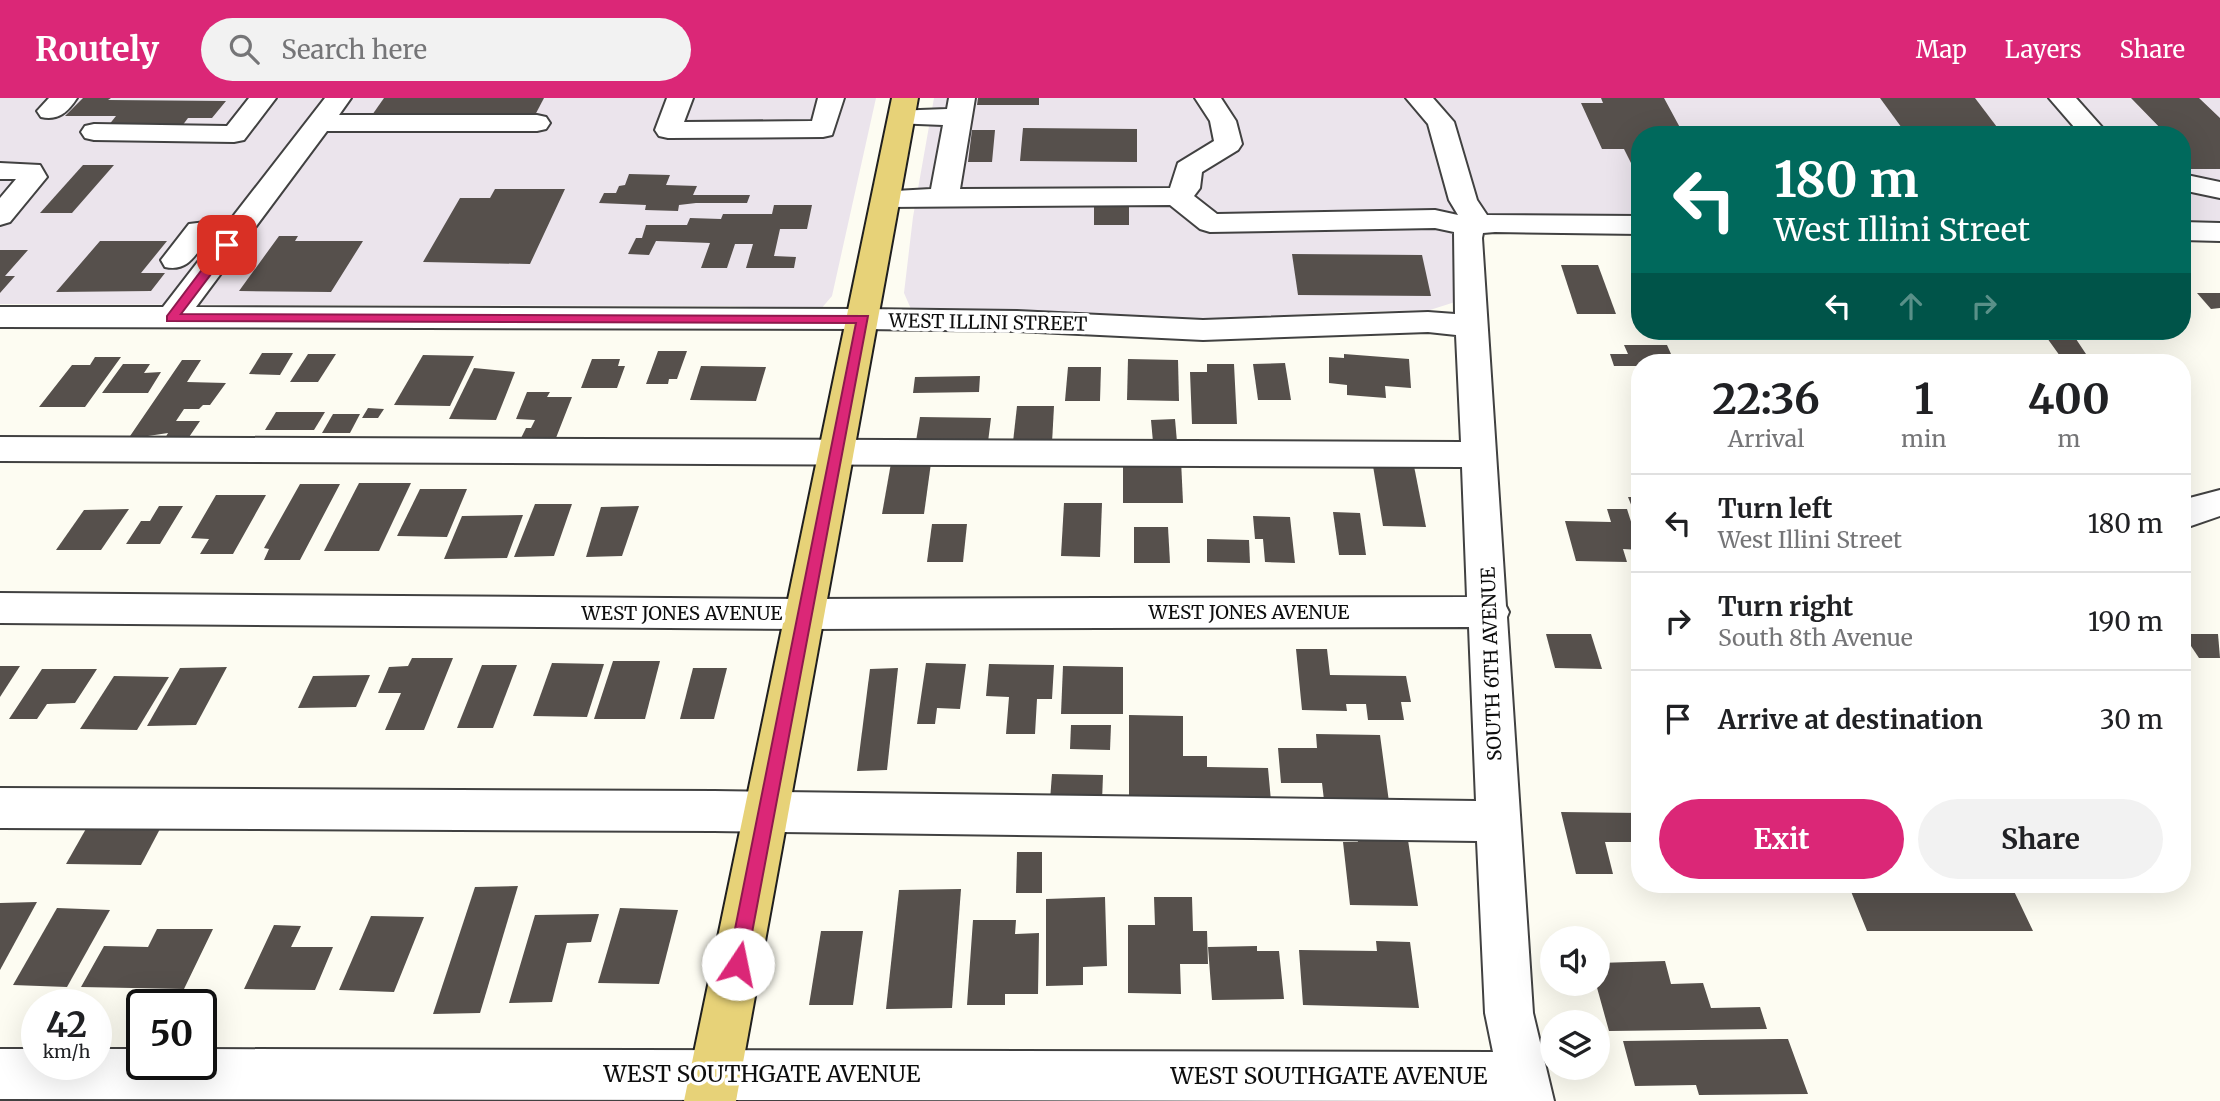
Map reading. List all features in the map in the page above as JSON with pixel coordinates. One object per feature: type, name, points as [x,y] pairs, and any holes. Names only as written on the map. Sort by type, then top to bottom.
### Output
[{"type":"main road","points":[[713,1088],[904,108]]},
{"type":"street","points":[[94,132],[234,134],[263,98]]},
{"type":"street","points":[[171,318],[338,98]]},
{"type":"street","points":[[680,98],[668,130],[823,129],[831,98]]},
{"type":"street","points":[[1177,196],[1186,188],[1188,169],[1204,156],[1228,144],[1223,121],[1208,98]]},
{"type":"street","points":[[1419,98],[1441,122],[1463,200],[1475,226]]},
{"type":"street","points":[[2043,98],[2068,126]]},
{"type":"street","points":[[2063,98],[2088,126]]},
{"type":"street","points":[[904,108],[960,108],[944,198]]},
{"type":"street","points":[[319,123],[537,123]]},
{"type":"street","points":[[0,171],[30,171],[33,177],[0,216]]},
{"type":"street","points":[[2191,184],[2220,190]]},
{"type":"street","points":[[887,198],[1177,196],[1210,223],[1435,219],[1475,226],[1631,225]]},
{"type":"street","name":"SOUTH 6TH AVENUE","points":[[1475,226],[1467,238],[1490,611],[1497,821],[1509,1013],[1526,1089]]},
{"type":"street","points":[[176,260],[199,230],[240,227]]},
{"type":"street","points":[[2191,231],[2220,232]]},
{"type":"street","name":"WEST ILLINI STREET","points":[[0,317],[864,319],[1017,321],[1203,330],[1428,322],[1472,326]]},
{"type":"street","points":[[0,449],[1480,455]]},
{"type":"street","points":[[2191,511],[2220,503]]},
{"type":"street","name":"WEST JONES AVENUE","points":[[0,608],[806,614],[1490,611]]},
{"type":"street","points":[[0,808],[768,812],[1497,821]]},
{"type":"street","name":"WEST SOUTHGATE AVENUE","points":[[0,1074],[713,1088],[1526,1089]]},
{"type":"shaded area","points":[[0,98],[876,98],[832,296],[820,310],[730,306],[0,304]]},
{"type":"shaded area","points":[[934,98],[2220,98],[2220,222],[2191,222],[2191,126],[1631,126],[1631,217],[1455,227],[1455,302],[1430,310],[1344,312],[1201,321],[948,314],[911,309],[904,293],[913,217]]},
{"type":"building","points":[[83,98],[226,101],[212,118],[188,118],[182,126],[108,126],[116,116],[65,116]]},
{"type":"building","points":[[384,98],[544,98],[533,119],[370,118]]},
{"type":"building","points":[[978,98],[1039,98],[1039,105],[977,105]]},
{"type":"building","points":[[1601,98],[1664,98],[1679,126],[1631,126],[1631,163],[1624,149],[1602,149],[1581,103],[1603,103]]},
{"type":"building","points":[[1880,98],[1975,98],[1996,126],[1900,126]]},
{"type":"building","points":[[2131,98],[2199,98],[2220,118],[2220,169],[2191,169],[2191,126],[2158,126]]},
{"type":"building","points":[[1023,128],[1137,129],[1137,162],[1020,161]]},
{"type":"building","points":[[972,130],[995,130],[992,162],[968,162]]},
{"type":"building","points":[[83,165],[114,165],[72,213],[40,213]]},
{"type":"building","points":[[629,174],[670,175],[666,185],[697,186],[693,195],[750,195],[747,203],[696,203],[679,205],[678,211],[645,210],[646,205],[599,203],[604,193],[616,193],[619,186],[625,185]]},
{"type":"building","points":[[495,189],[565,189],[530,264],[423,262],[460,198],[490,198]]},
{"type":"building","points":[[1094,202],[1129,203],[1129,225],[1094,225]]},
{"type":"building","points":[[774,205],[812,205],[807,229],[780,229],[774,256],[796,257],[794,268],[746,268],[753,244],[735,244],[727,268],[701,268],[710,243],[656,241],[649,255],[628,254],[636,238],[642,238],[646,225],[687,225],[690,218],[721,219],[723,214],[772,214]]},
{"type":"building","points":[[279,236],[298,236],[295,241],[363,241],[331,292],[239,291]]},
{"type":"building","points":[[100,241],[167,241],[141,273],[165,273],[151,291],[56,292]]},
{"type":"building","points":[[0,250],[28,250],[5,276],[15,276],[0,293]]},
{"type":"building","points":[[1292,254],[1422,255],[1431,296],[1298,295]]},
{"type":"building","points":[[1561,265],[1598,265],[1616,314],[1577,314]]},
{"type":"building","points":[[2197,293],[2220,293],[2220,308],[2211,309]]},
{"type":"building","points":[[2048,340],[2077,340],[2086,354],[2059,354]]},
{"type":"building","points":[[1624,345],[1667,345],[1671,354],[1631,354],[1631,366],[1614,366],[1610,354],[1628,354]]},
{"type":"building","points":[[658,351],[687,351],[677,379],[669,379],[668,384],[646,384]]},
{"type":"building","points":[[262,353],[293,353],[280,375],[249,374]]},
{"type":"building","points":[[308,354],[336,354],[318,382],[290,382]]},
{"type":"building","points":[[1344,354],[1409,359],[1411,388],[1385,386],[1386,398],[1347,395],[1347,385],[1329,383],[1329,357],[1344,358]]},
{"type":"building","points":[[423,355],[474,356],[450,406],[394,405]]},
{"type":"building","points":[[95,357],[121,357],[85,407],[39,407],[72,365],[90,365]]},
{"type":"building","points":[[592,359],[620,359],[618,366],[625,366],[617,388],[581,388]]},
{"type":"building","points":[[1128,359],[1178,360],[1179,401],[1127,400]]},
{"type":"building","points":[[182,360],[201,360],[187,382],[226,383],[210,405],[203,405],[199,409],[184,409],[176,421],[200,421],[187,440],[164,440],[168,433],[128,439]]},
{"type":"building","points":[[1285,363],[1291,400],[1258,400],[1253,364]]},
{"type":"building","points":[[123,364],[150,364],[144,373],[161,372],[148,393],[102,393]]},
{"type":"building","points":[[1207,364],[1234,364],[1237,424],[1192,424],[1190,372],[1207,372]]},
{"type":"building","points":[[701,366],[766,367],[756,401],[690,400]]},
{"type":"building","points":[[1068,367],[1101,367],[1100,401],[1065,401]]},
{"type":"building","points":[[474,368],[515,372],[496,420],[449,419]]},
{"type":"building","points":[[980,376],[979,392],[913,393],[915,377]]},
{"type":"building","points":[[527,392],[550,392],[547,397],[572,397],[554,443],[519,442],[526,428],[531,428],[535,420],[516,419]]},
{"type":"building","points":[[1017,406],[1054,406],[1052,443],[1013,442]]},
{"type":"building","points":[[368,408],[384,409],[378,418],[362,418]]},
{"type":"building","points":[[276,412],[325,412],[314,430],[265,430]]},
{"type":"building","points":[[333,414],[360,414],[350,433],[322,433]]},
{"type":"building","points":[[920,417],[991,418],[988,442],[916,441]]},
{"type":"building","points":[[1175,419],[1177,442],[1153,442],[1151,420]]},
{"type":"building","points":[[1181,460],[1183,503],[1123,503],[1123,461]]},
{"type":"building","points":[[1372,460],[1413,461],[1426,527],[1383,526]]},
{"type":"building","points":[[891,463],[931,463],[924,514],[882,514]]},
{"type":"building","points":[[359,483],[411,483],[379,551],[324,551]]},
{"type":"building","points":[[300,484],[340,484],[300,560],[264,560],[269,549],[264,548]]},
{"type":"building","points":[[420,489],[467,489],[447,537],[397,536]]},
{"type":"building","points":[[216,495],[266,495],[233,554],[200,554],[209,539],[191,538]]},
{"type":"building","points":[[1064,503],[1102,503],[1100,557],[1061,556]]},
{"type":"building","points":[[535,504],[572,504],[554,556],[514,557]]},
{"type":"building","points":[[159,506],[183,506],[160,544],[126,544],[141,521],[150,521]]},
{"type":"building","points":[[639,506],[622,556],[586,557],[601,507]]},
{"type":"building","points":[[129,509],[101,550],[56,550],[84,510]]},
{"type":"building","points":[[1607,509],[1627,509],[1631,522],[1631,549],[1623,549],[1627,562],[1576,561],[1565,521],[1611,522]]},
{"type":"building","points":[[1333,512],[1360,513],[1366,555],[1339,555]]},
{"type":"building","points":[[523,515],[507,558],[444,559],[462,516]]},
{"type":"building","points":[[1253,516],[1290,517],[1295,563],[1265,562],[1263,539],[1255,539]]},
{"type":"building","points":[[932,524],[967,524],[963,562],[927,562]]},
{"type":"building","points":[[1134,527],[1168,527],[1170,563],[1134,563]]},
{"type":"building","points":[[1207,539],[1249,540],[1250,563],[1207,562]]},
{"type":"building","points":[[1546,634],[1591,634],[1602,669],[1555,668]]},
{"type":"building","points":[[2191,634],[2218,634],[2220,658],[2199,658],[2191,646]]},
{"type":"building","points":[[1296,649],[1327,649],[1330,675],[1406,676],[1411,702],[1401,702],[1404,720],[1368,720],[1366,704],[1346,704],[1347,711],[1302,710]]},
{"type":"building","points":[[412,658],[453,658],[424,730],[385,730],[401,693],[378,693],[389,667],[408,666]]},
{"type":"building","points":[[613,661],[660,661],[645,719],[594,719]]},
{"type":"building","points":[[552,663],[604,664],[587,717],[533,716]]},
{"type":"building","points":[[926,663],[966,664],[960,709],[937,708],[935,724],[917,724]]},
{"type":"building","points":[[989,664],[1054,665],[1052,699],[1037,699],[1035,734],[1006,734],[1009,697],[986,696]]},
{"type":"building","points":[[482,665],[517,665],[493,728],[457,728]]},
{"type":"building","points":[[0,666],[20,666],[0,697]]},
{"type":"building","points":[[1063,666],[1123,667],[1123,714],[1061,714]]},
{"type":"building","points":[[227,667],[196,725],[147,726],[180,668]]},
{"type":"building","points":[[693,668],[727,668],[714,719],[680,719]]},
{"type":"building","points":[[898,668],[887,770],[857,771],[870,669]]},
{"type":"building","points":[[42,669],[97,669],[75,703],[47,704],[37,719],[9,719]]},
{"type":"building","points":[[370,675],[356,707],[298,708],[313,676]]},
{"type":"building","points":[[114,676],[169,677],[137,730],[80,729]]},
{"type":"building","points":[[1129,715],[1183,716],[1183,756],[1207,756],[1207,767],[1268,768],[1271,801],[1129,799]]},
{"type":"building","points":[[1071,725],[1111,725],[1110,750],[1070,749]]},
{"type":"building","points":[[1316,734],[1380,735],[1389,802],[1324,800],[1322,783],[1281,783],[1278,748],[1317,748]]},
{"type":"building","points":[[1052,774],[1103,775],[1102,801],[1050,800]]},
{"type":"building","points":[[1561,812],[1631,813],[1631,842],[1605,842],[1613,874],[1576,874]]},
{"type":"building","points":[[87,827],[161,827],[141,865],[66,864]]},
{"type":"building","points":[[1355,827],[1406,827],[1418,906],[1350,905],[1343,842],[1358,842]]},
{"type":"building","points":[[1017,852],[1042,852],[1042,893],[1016,893]]},
{"type":"building","points":[[518,886],[480,1013],[433,1014],[475,887]]},
{"type":"building","points":[[961,889],[952,1008],[886,1009],[899,890]]},
{"type":"building","points":[[1852,893],[2015,893],[2033,931],[1867,931]]},
{"type":"building","points":[[1105,897],[1107,966],[1083,967],[1083,985],[1046,986],[1046,899]]},
{"type":"building","points":[[1154,897],[1192,897],[1193,931],[1207,931],[1208,964],[1180,964],[1181,994],[1128,993],[1128,925],[1155,925]]},
{"type":"building","points":[[37,902],[0,970],[0,903]]},
{"type":"building","points":[[57,908],[110,910],[67,987],[13,985]]},
{"type":"building","points":[[620,908],[678,910],[659,984],[598,983]]},
{"type":"building","points":[[599,914],[591,942],[567,943],[552,1002],[509,1003],[535,915]]},
{"type":"building","points":[[371,916],[424,917],[394,992],[339,990]]},
{"type":"building","points":[[973,920],[1016,920],[1015,934],[1039,933],[1038,994],[1005,994],[1005,1005],[967,1005]]},
{"type":"building","points":[[274,925],[301,926],[291,947],[333,947],[315,990],[244,989]]},
{"type":"building","points":[[157,929],[213,929],[184,989],[81,987],[104,946],[148,947]]},
{"type":"building","points":[[821,931],[863,931],[853,1005],[809,1005]]},
{"type":"building","points":[[1376,941],[1410,942],[1419,1008],[1303,1005],[1299,950],[1377,951]]},
{"type":"building","points":[[1257,946],[1257,951],[1279,951],[1284,999],[1212,1000],[1208,947]]},
{"type":"building","points":[[1665,961],[1671,984],[1703,983],[1711,1008],[1760,1007],[1767,1029],[1610,1031],[1610,1010],[1603,1010],[1599,996],[1610,996],[1610,963]]},
{"type":"building","points":[[1788,1039],[1808,1094],[1699,1095],[1696,1085],[1635,1086],[1623,1041]]},
{"type":"route","points":[[227,245],[171,318],[864,319],[738,964]]}]
